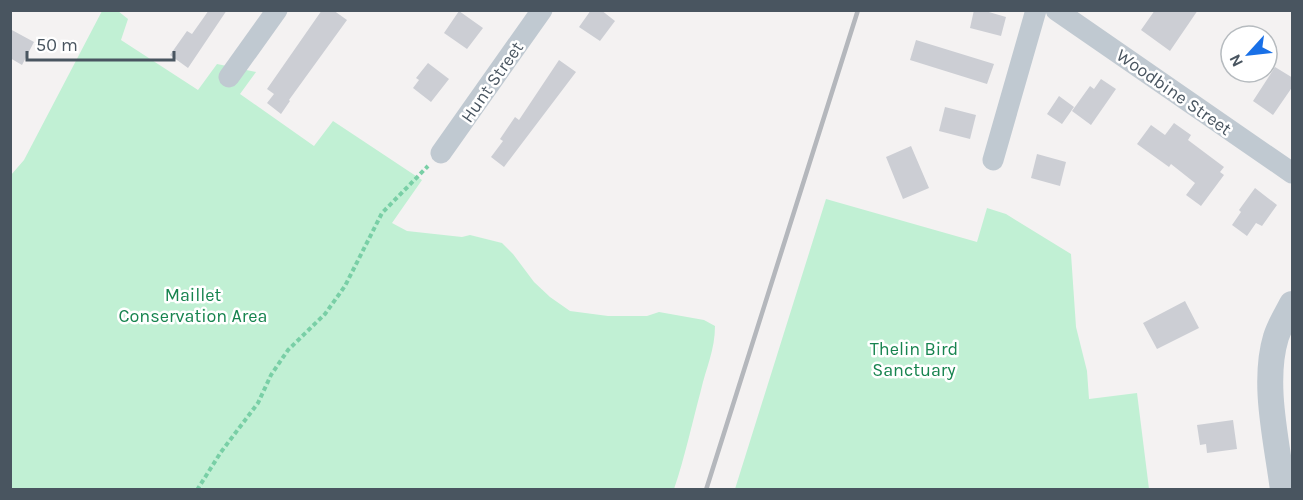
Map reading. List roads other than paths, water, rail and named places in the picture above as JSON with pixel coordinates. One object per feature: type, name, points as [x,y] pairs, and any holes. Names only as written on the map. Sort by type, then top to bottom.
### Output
[{"type":"street","points":[[229,77],[277,10]]},
{"type":"street","name":"Hunt Street","points":[[441,153],[542,10]]},
{"type":"street","points":[[993,160],[1036,10]]},
{"type":"street","name":"Woodbine Street","points":[[1056,10],[1293,173]]},
{"type":"street","points":[[1283,489],[1272,408],[1271,367],[1276,336],[1293,304]]},
{"type":"railway","points":[[706,490],[858,10]]},
{"type":"park label","name":"Maillet Conservation Area","points":[[193,305]]},
{"type":"park label","name":"Thelin Bird Sanctuary","points":[[914,359]]}]
